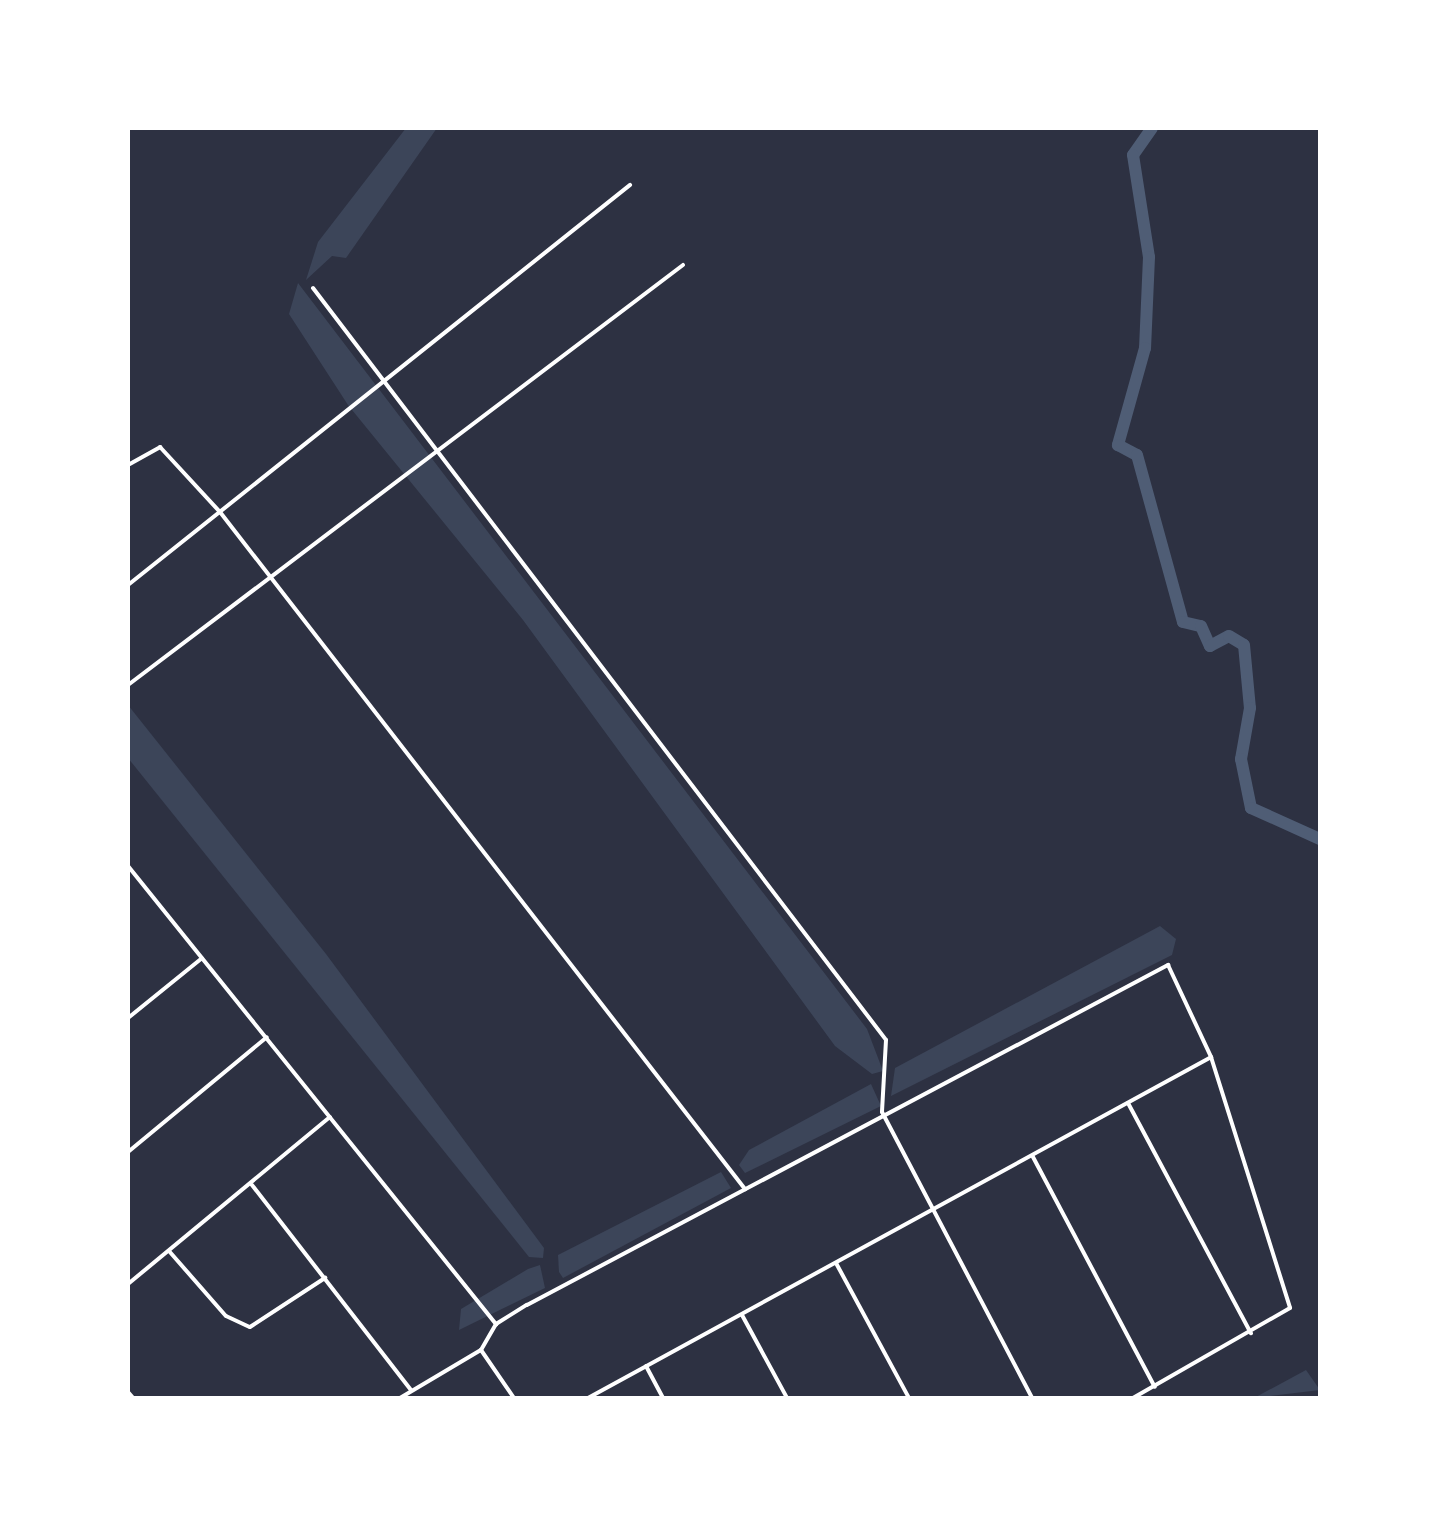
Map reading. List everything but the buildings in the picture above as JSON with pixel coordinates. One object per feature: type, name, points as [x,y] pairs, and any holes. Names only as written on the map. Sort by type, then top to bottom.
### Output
[{"type":"street","points":[[128,586],[630,184]]},
{"type":"street","points":[[128,686],[274,583],[682,264]]},
{"type":"street","points":[[313,288],[886,1040],[882,1112],[1032,1398]]},
{"type":"street","points":[[128,466],[160,447],[222,514],[745,1189]]},
{"type":"street","points":[[128,866],[496,1324]]},
{"type":"street","points":[[128,880],[134,874]]},
{"type":"street","points":[[128,1018],[202,958]]},
{"type":"street","points":[[400,1398],[481,1350],[496,1324],[882,1112],[1168,965],[1211,1057],[1290,1308],[1251,1334],[1134,1398]]},
{"type":"street","points":[[128,1152],[267,1037]]},
{"type":"street","points":[[588,1398],[1211,1057]]},
{"type":"street","points":[[1128,1103],[1251,1334]]},
{"type":"street","points":[[128,1284],[330,1117]]},
{"type":"street","points":[[1032,1155],[1155,1386]]},
{"type":"street","points":[[252,1185],[411,1390]]},
{"type":"street","points":[[170,1250],[226,1316],[250,1327],[325,1278]]},
{"type":"street","points":[[836,1263],[909,1398]]},
{"type":"street","points":[[742,1315],[787,1398]]},
{"type":"street","points":[[481,1350],[514,1398]]},
{"type":"street","points":[[646,1366],[663,1398]]},
{"type":"street","points":[[128,1392],[133,1398]]},
{"type":"shaded area","points":[[406,128],[437,128],[346,258],[332,256],[306,280],[318,242]]},
{"type":"shaded area","points":[[298,283],[867,1029],[883,1071],[872,1074],[835,1046],[523,620],[348,405],[289,314]]},
{"type":"shaded area","points":[[128,705],[326,954],[544,1248],[543,1258],[529,1257],[128,758]]},
{"type":"shaded area","points":[[1160,926],[1176,939],[1172,955],[891,1096],[895,1068]]},
{"type":"shaded area","points":[[871,1084],[881,1106],[745,1173],[739,1165],[749,1150]]},
{"type":"shaded area","points":[[721,1172],[731,1188],[563,1278],[559,1272],[558,1255]]},
{"type":"shaded area","points":[[540,1265],[545,1288],[459,1330],[461,1309]]},
{"type":"shaded area","points":[[1306,1370],[1320,1390],[1254,1398]]},
{"type":"waterway","points":[[1152,128],[1133,155],[1149,257],[1145,348],[1118,445],[1137,455],[1183,622],[1201,626],[1210,646],[1229,636],[1244,645],[1250,708],[1241,759],[1251,808],[1320,839]]}]
